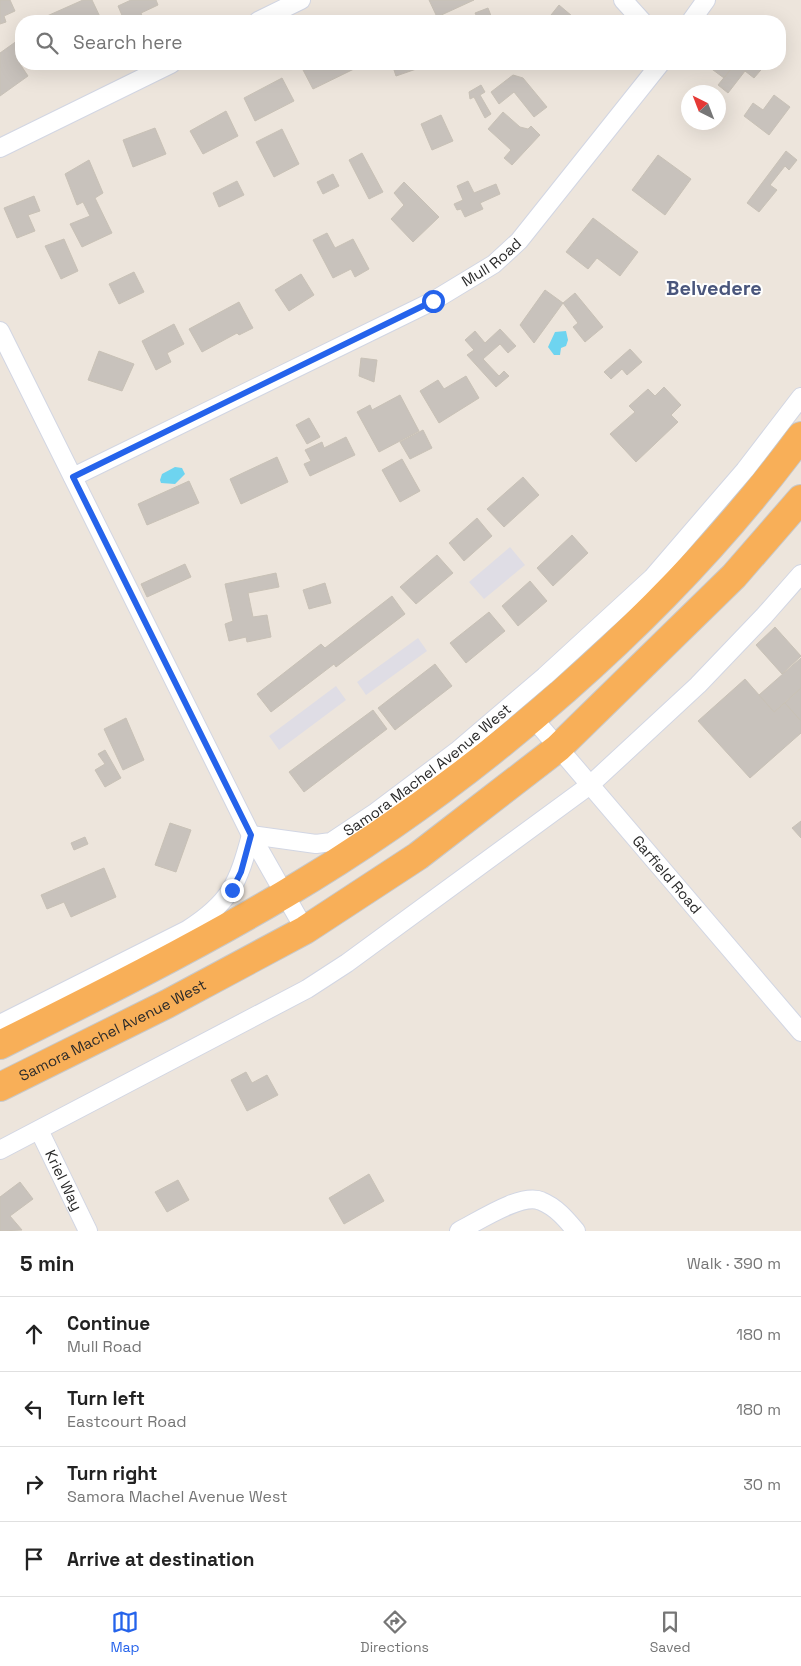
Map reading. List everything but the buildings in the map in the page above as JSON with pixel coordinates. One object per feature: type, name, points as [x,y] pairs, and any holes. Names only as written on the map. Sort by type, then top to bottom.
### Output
[{"type":"highway","name":"Samora Machel Avenue West","points":[[0,1045],[198,943],[285,894],[400,819],[533,718],[621,637],[703,554],[746,506],[801,436]]},
{"type":"highway","name":"Samora Machel Avenue West","points":[[0,1087],[167,1004],[305,930],[418,856],[558,748],[734,576],[801,499]]},
{"type":"street","points":[[270,15],[301,0]]},
{"type":"street","points":[[623,0],[637,15]]},
{"type":"street","points":[[695,15],[706,0]]},
{"type":"street","points":[[0,148],[159,70]]},
{"type":"street","name":"Mull Road","points":[[73,477],[433,301],[494,264],[519,241],[655,70]]},
{"type":"street","points":[[0,332],[251,835],[305,930]]},
{"type":"street","name":"Samora Machel Avenue West","points":[[251,835],[316,844],[331,842],[376,812],[457,751],[539,682],[652,578],[745,470],[801,397]]},
{"type":"street","points":[[0,1150],[335,972],[590,785],[698,685],[801,574]]},
{"type":"street","name":"Garfield Road","points":[[533,718],[801,1032]]},
{"type":"street","points":[[0,1024],[188,930],[206,918],[232,890],[241,872],[251,835]]},
{"type":"street","name":"Kriel Way","points":[[39,1130],[88,1231]]},
{"type":"street","points":[[459,1231],[524,1199],[539,1200],[557,1210],[576,1231]]},
{"type":"shaded area","points":[[510,547],[525,565],[484,599],[469,582]]},
{"type":"shaded area","points":[[418,638],[427,651],[366,695],[357,682]]},
{"type":"shaded area","points":[[336,686],[346,700],[279,750],[269,736]]},
{"type":"water","points":[[566,331],[568,340],[566,346],[561,348],[560,355],[554,355],[548,347],[555,332]]},
{"type":"water","points":[[175,467],[182,468],[185,474],[175,484],[161,483],[162,474]]},
{"type":"district","name":"Belvedere","points":[[714,288]]},
{"type":"route","points":[[232,890],[241,872],[251,835],[73,477],[433,301]]}]
